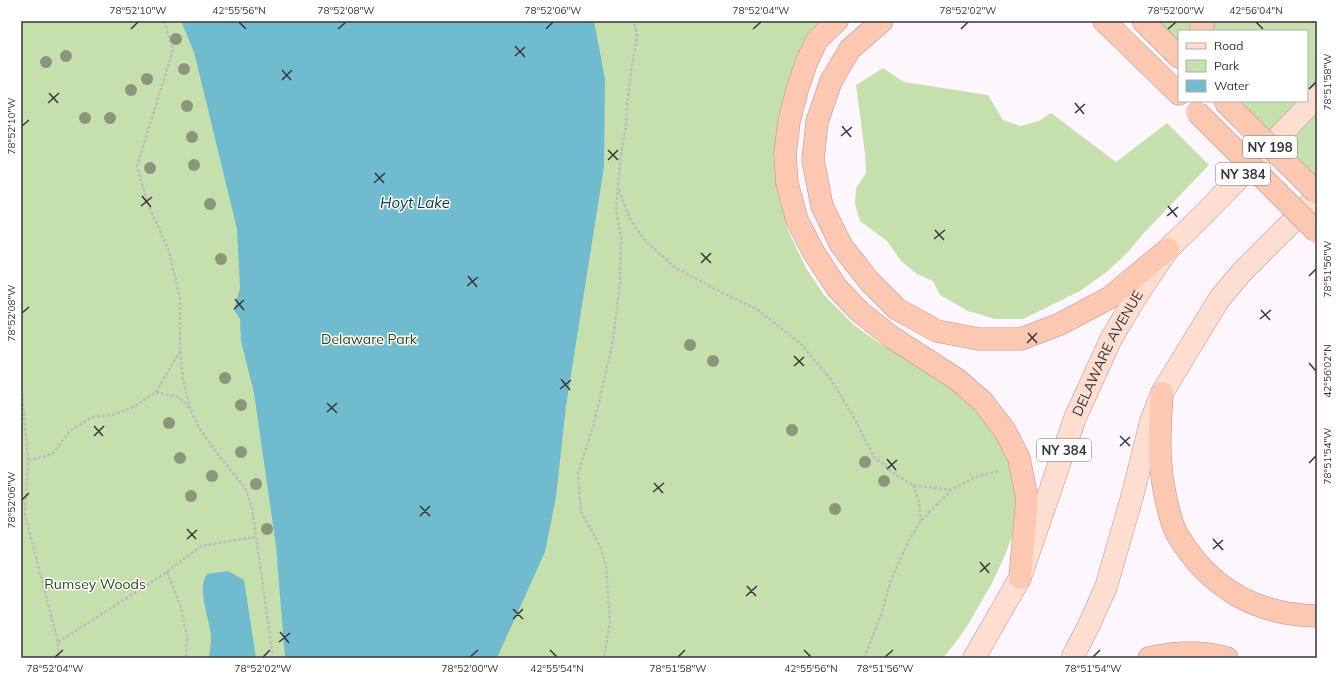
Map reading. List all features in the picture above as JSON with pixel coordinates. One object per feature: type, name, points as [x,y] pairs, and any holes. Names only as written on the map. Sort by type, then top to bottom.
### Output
[{"type":"highway","points":[[837,21],[817,40],[807,61],[798,87],[789,122],[785,154],[787,183],[797,220],[814,253],[837,288],[860,312],[893,338],[958,380],[983,402],[1005,431],[1019,458],[1027,499],[1020,578]]},
{"type":"highway","points":[[882,21],[850,49],[830,81],[817,122],[813,160],[822,206],[841,245],[869,281],[897,309],[937,331],[978,339],[1021,339],[1060,324],[1109,298],[1168,249]]},
{"type":"highway","points":[[1093,21],[1126,44]]},
{"type":"highway","points":[[1104,21],[1178,93]]},
{"type":"highway","points":[[1143,21],[1178,56]]},
{"type":"highway","name":"NY 198","points":[[1225,102],[1317,193]]},
{"type":"highway","name":"NY 198","points":[[1191,106],[1317,232]]},
{"type":"highway","points":[[1162,393],[1160,448],[1161,468],[1167,501],[1177,533],[1195,561],[1219,584],[1240,598],[1273,610],[1301,616],[1317,616]]},
{"type":"highway","points":[[1148,658],[1161,655],[1190,654],[1215,655],[1227,658]]},
{"type":"main road","name":"DELAWARE AVENUE","points":[[974,658],[1020,578],[1075,418],[1111,339],[1137,295],[1168,249],[1208,210],[1317,97]]},
{"type":"main road","points":[[1072,658],[1088,628],[1106,587],[1132,497],[1151,421],[1162,393],[1220,298],[1242,272],[1317,197]]},
{"type":"path","points":[[164,21],[173,50],[137,166],[150,209],[169,252],[180,299],[180,350],[183,380],[190,408],[198,426],[213,448],[245,488],[252,508],[273,658]]},
{"type":"path","points":[[604,658],[610,622],[606,566],[600,546],[581,512],[578,473],[594,423],[612,346],[620,284],[621,237],[616,210],[621,154],[626,126],[630,72],[637,36],[634,21]]},
{"type":"path","points":[[618,188],[630,219],[646,242],[676,268],[758,310],[801,344],[832,381],[854,418],[874,457],[895,474],[913,485],[951,490]]},
{"type":"path","points":[[28,460],[47,456],[53,453],[70,431],[92,417],[113,415],[135,406],[156,392],[180,350]]},
{"type":"path","points":[[21,388],[28,460],[25,515],[58,642],[59,658]]},
{"type":"path","points":[[156,392],[178,397],[190,408]]},
{"type":"path","points":[[864,658],[882,615],[891,580],[909,540],[921,521],[951,490],[978,476],[1006,470]]},
{"type":"path","points":[[913,485],[919,502],[921,521]]},
{"type":"path","points":[[58,642],[167,572],[201,546],[256,537]]},
{"type":"path","points":[[167,572],[181,607],[187,638],[186,658]]},
{"type":"green space","name":"Delaware Park","points":[[21,21],[827,21],[789,86],[776,133],[777,172],[780,197],[788,230],[806,268],[824,295],[854,325],[876,341],[971,398],[1010,453],[1018,499],[1014,531],[992,583],[969,623],[943,658],[21,658]]},
{"type":"green space","points":[[1159,21],[1317,21],[1317,183],[1238,102],[1308,102],[1308,30],[1178,30],[1178,40]]},
{"type":"green space","points":[[883,68],[904,82],[988,95],[1003,120],[1020,126],[1039,121],[1051,113],[1116,162],[1167,123],[1209,165],[1142,235],[1127,253],[1108,271],[1080,291],[1023,319],[995,319],[968,311],[940,295],[933,281],[917,274],[901,261],[887,241],[860,221],[855,204],[856,188],[866,173],[856,85]]},
{"type":"water","name":"Hoyt Lake","points":[[181,21],[594,21],[605,79],[604,167],[566,406],[556,497],[545,552],[497,658],[285,658],[276,546],[254,393],[241,341],[240,319],[234,310],[240,288],[237,229],[194,52]]},
{"type":"water","points":[[228,571],[244,580],[256,658],[209,658],[211,636],[204,604],[204,580],[207,574]]},
{"type":"park label","name":"Rumsey Woods","points":[[95,584]]}]
